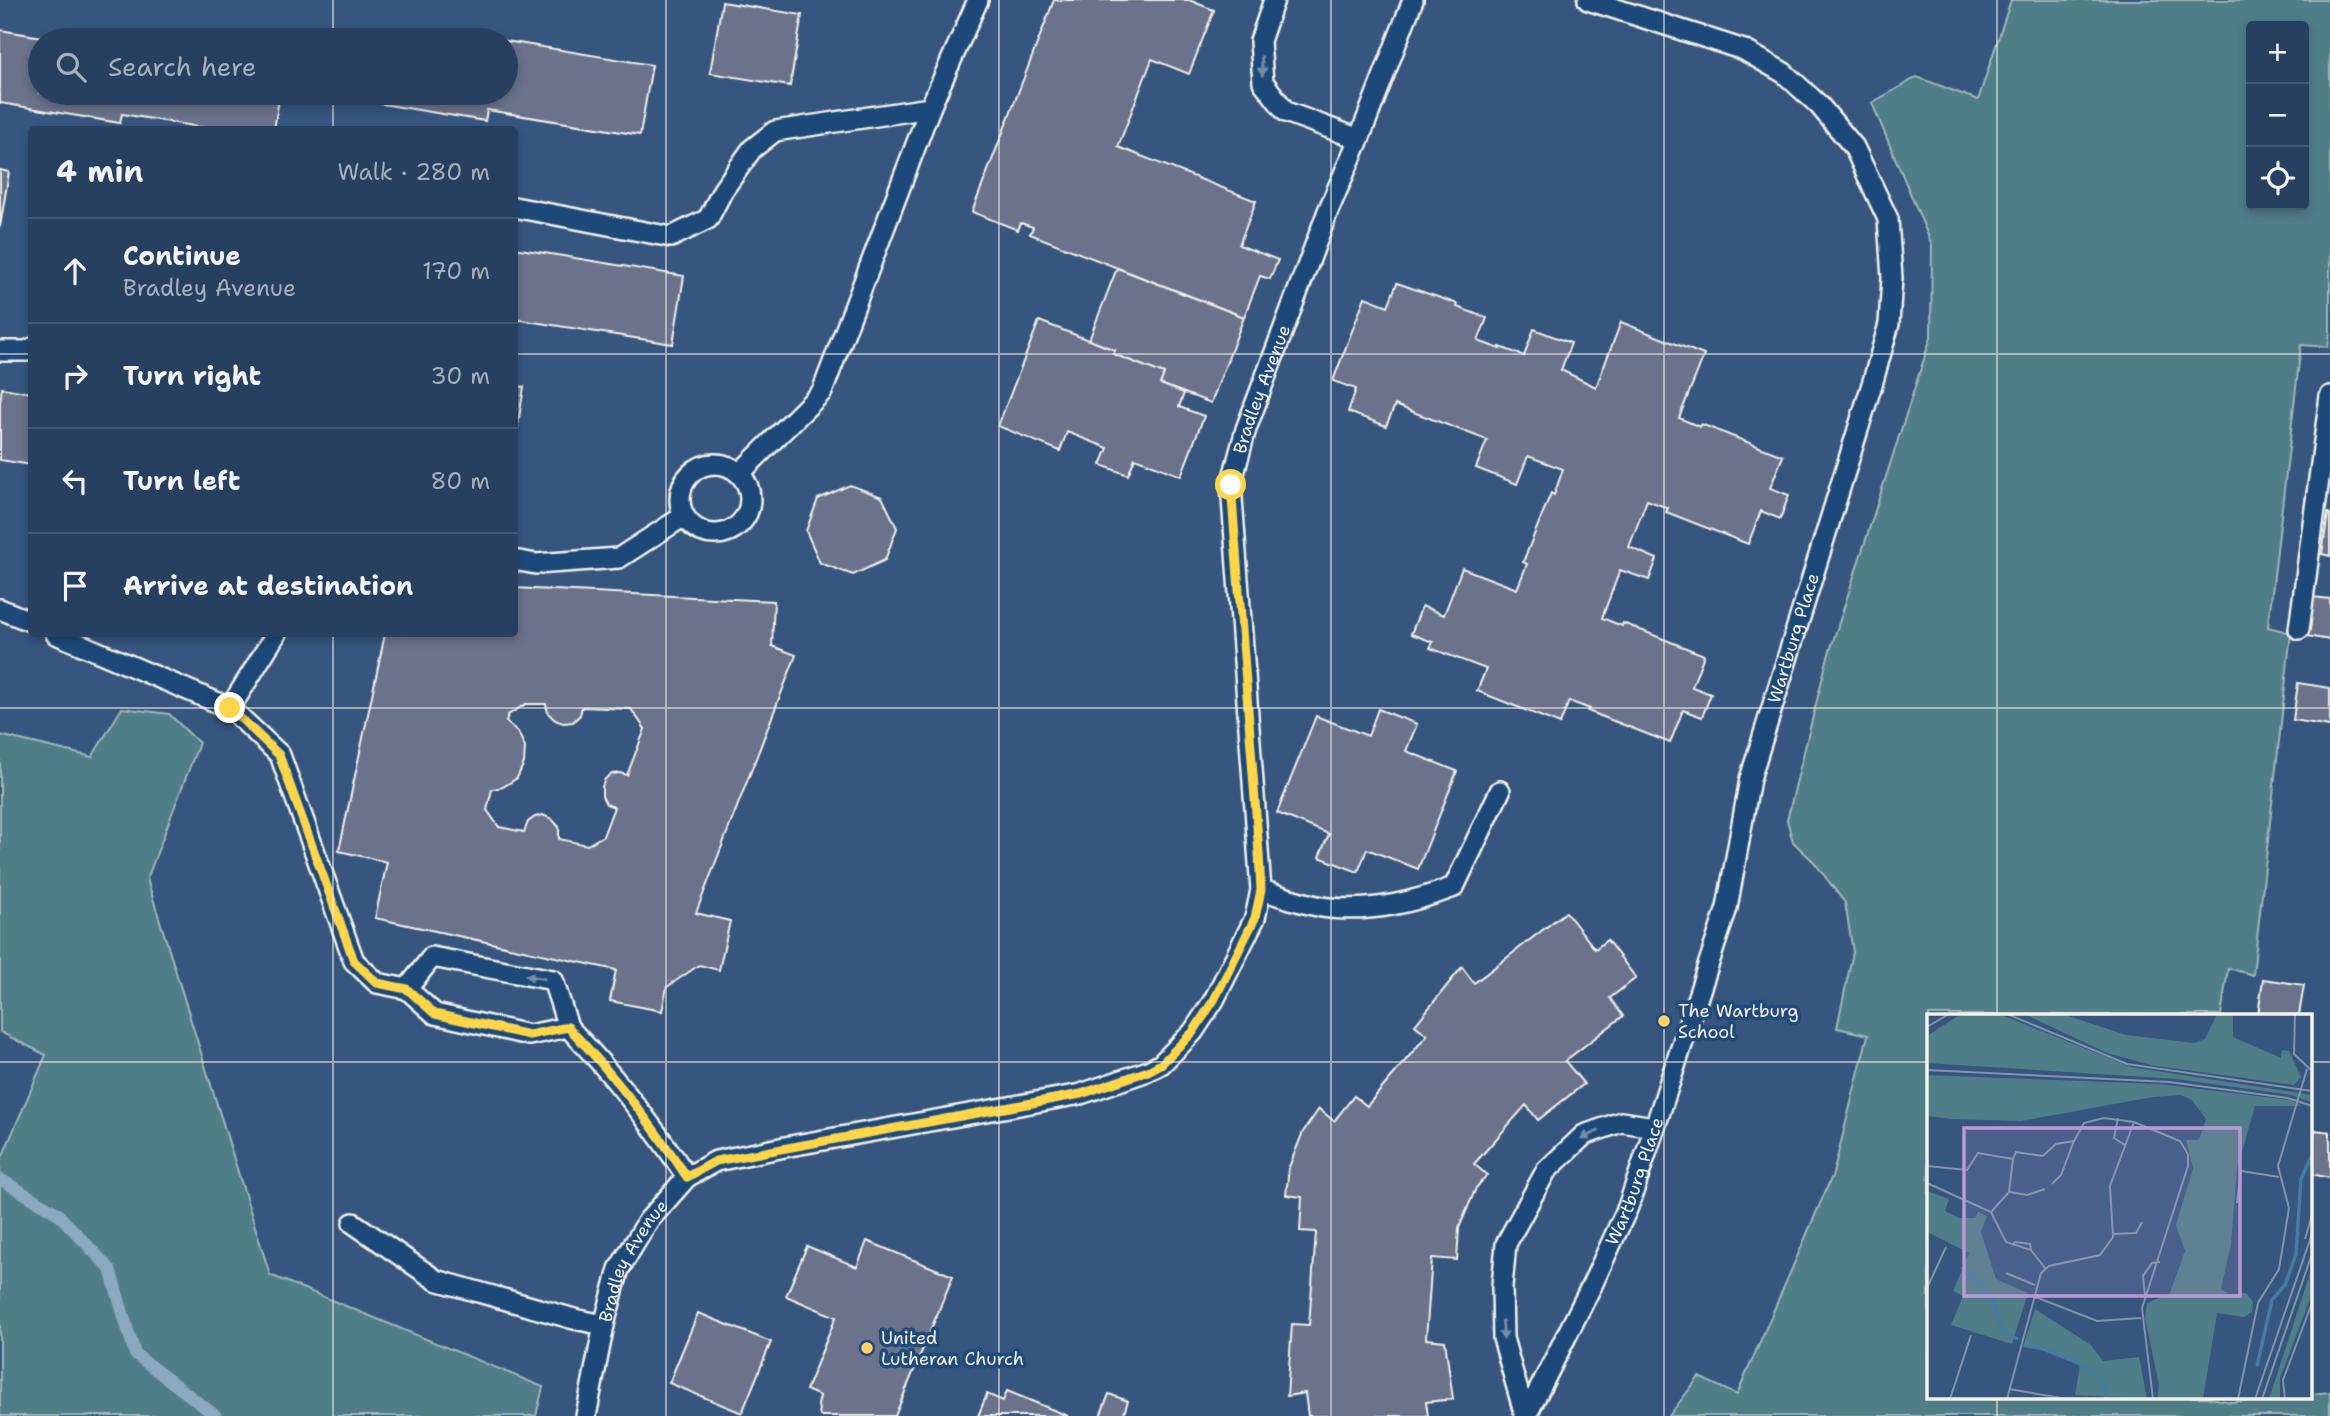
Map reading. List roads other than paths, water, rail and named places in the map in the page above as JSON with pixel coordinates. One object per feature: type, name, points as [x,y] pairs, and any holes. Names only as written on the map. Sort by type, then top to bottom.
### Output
[{"type":"lane","points":[[740,473],[822,392],[930,108],[978,0]]},
{"type":"lane","points":[[1274,0],[1260,41],[1263,82],[1286,112],[1359,139]]},
{"type":"lane","name":"Bradley Avenue","points":[[586,1416],[604,1325],[619,1269],[648,1221],[687,1177],[716,1161],[1081,1094],[1161,1064],[1193,1032],[1214,1000],[1255,918],[1261,890],[1231,485],[1246,429],[1328,211],[1413,0]]},
{"type":"lane","name":"Wartburg Place","points":[[1526,1416],[1628,1207],[1727,908],[1750,779],[1877,369],[1889,324],[1892,278],[1888,219],[1854,146],[1819,105],[1793,81],[1744,50],[1588,0]]},
{"type":"lane","points":[[518,208],[671,237],[708,219],[723,190],[752,149],[775,131],[930,108]]},
{"type":"lane","points":[[0,351],[28,350]]},
{"type":"lane","points":[[2299,629],[2330,396]]},
{"type":"lane","points":[[714,463],[728,465],[740,473],[748,485],[751,498],[749,511],[742,523],[731,531],[718,534],[705,533],[693,527],[684,516],[679,503],[681,488],[688,475],[699,467],[714,463]]},
{"type":"lane","points":[[518,561],[536,564],[618,558],[684,516]]},
{"type":"lane","points":[[0,608],[28,620]]},
{"type":"lane","points":[[63,637],[230,708],[279,755],[354,961],[377,983],[407,989],[435,1014],[529,1035],[568,1027]]},
{"type":"lane","points":[[230,708],[274,637]]},
{"type":"lane","points":[[1261,890],[1328,908],[1367,909],[1416,901],[1454,887],[1500,791]]},
{"type":"lane","points":[[407,989],[432,957],[554,981],[568,1027],[603,1063],[652,1124],[687,1177]]},
{"type":"lane","points":[[1526,1416],[1503,1338],[1502,1286],[1506,1244],[1546,1171],[1584,1135],[1621,1122],[1655,1128]]},
{"type":"lane","points":[[353,1223],[436,1280],[604,1325]]},
{"type":"waterway","points":[[0,1179],[57,1213],[110,1269],[135,1354],[216,1416]]},
{"type":"place","name":"The Wartburg School","points":[[1664,1021]]},
{"type":"place","name":"United Lutheran Church","points":[[867,1348]]}]
